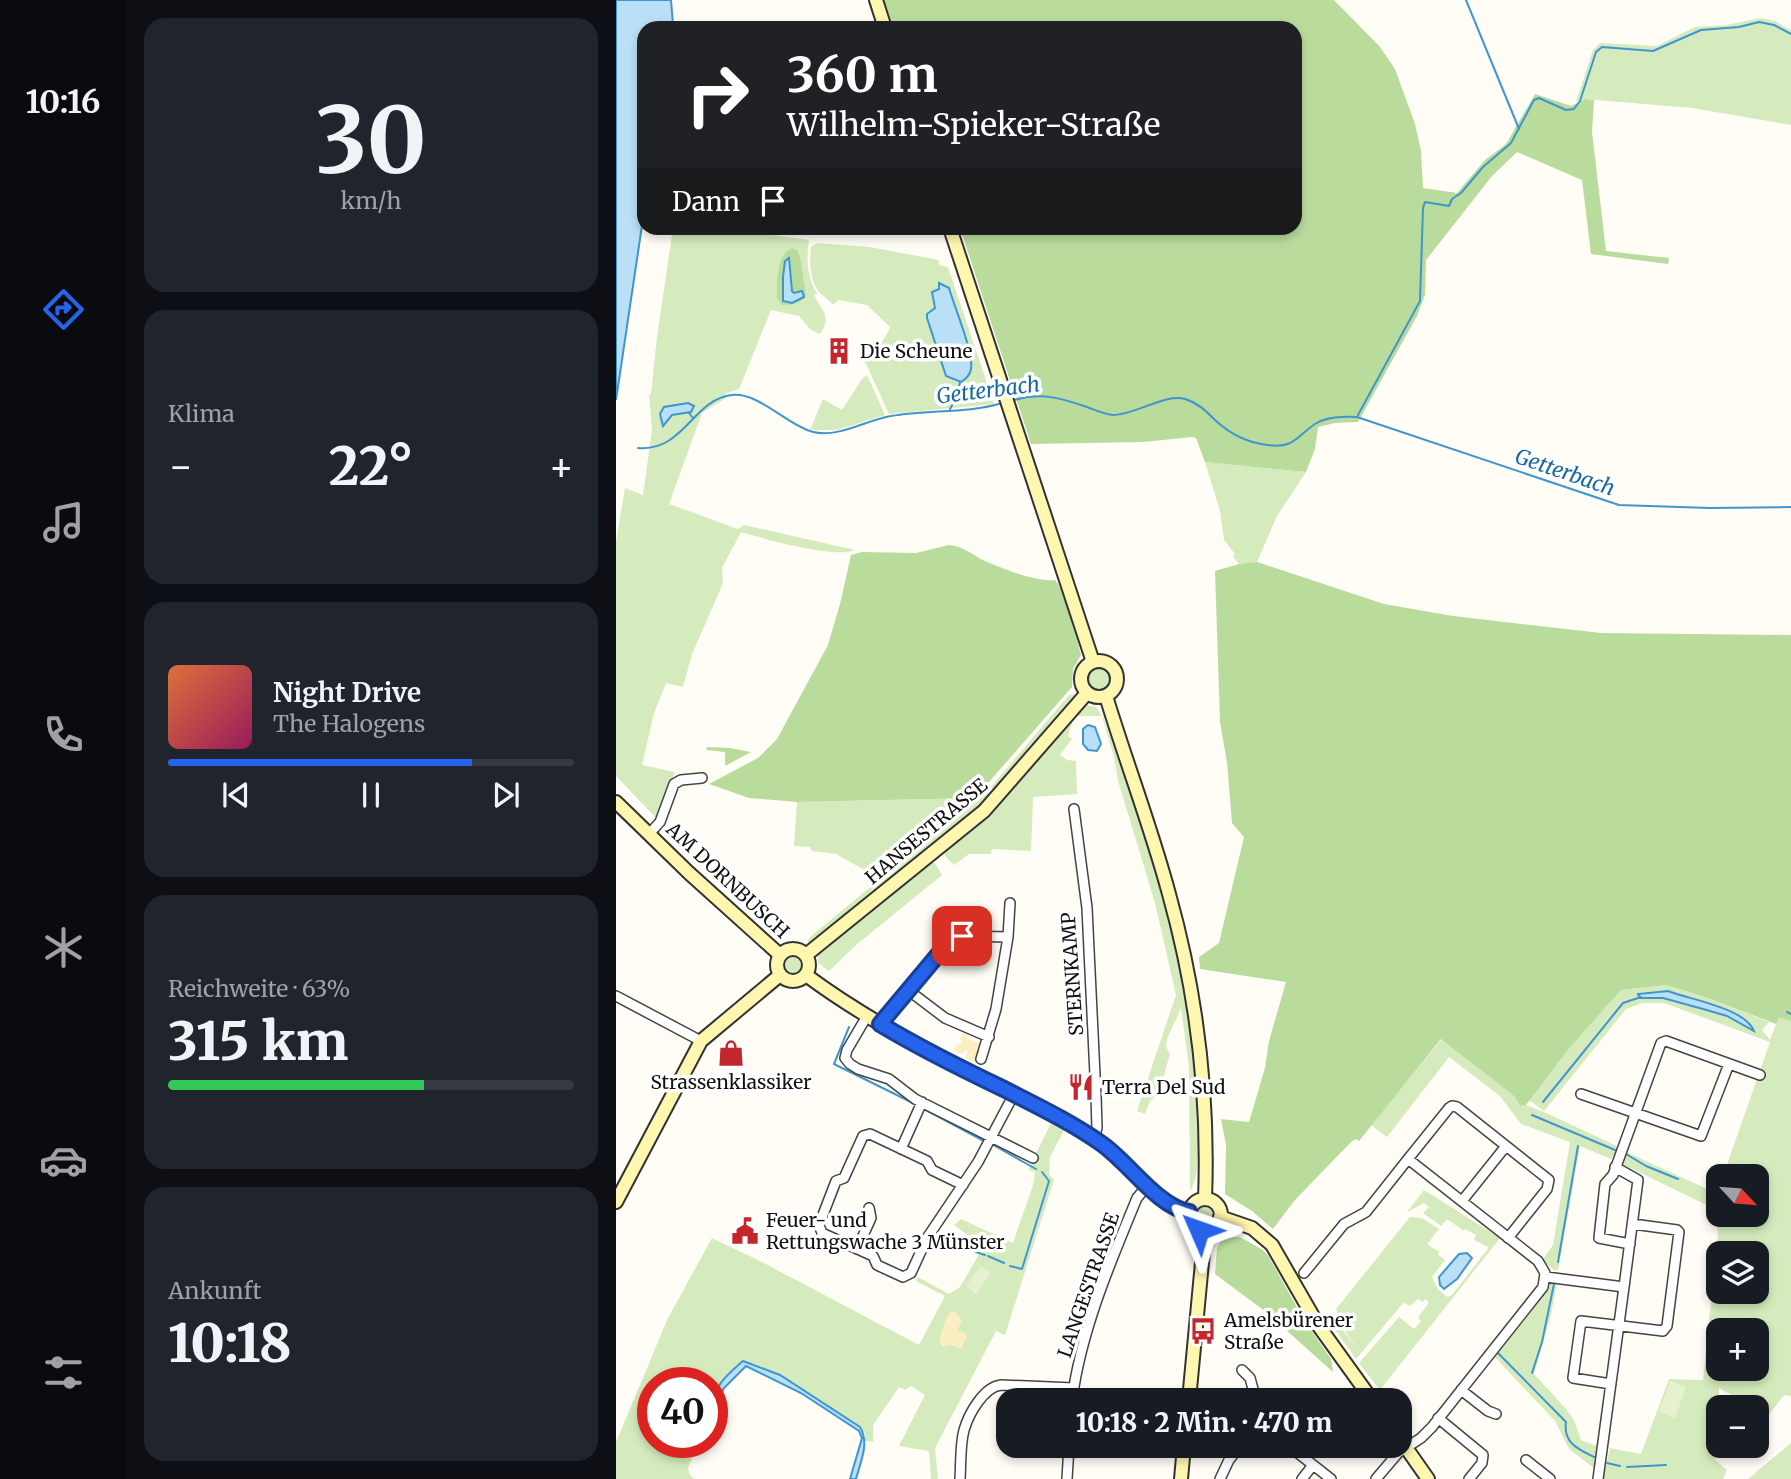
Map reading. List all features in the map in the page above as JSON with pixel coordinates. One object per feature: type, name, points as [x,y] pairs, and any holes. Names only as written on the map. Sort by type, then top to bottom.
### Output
[{"type":"street","points":[[876,0],[883,21]]},
{"type":"street","points":[[952,235],[1093,662]]},
{"type":"street","points":[[1093,662],[1107,663],[1116,673],[1116,686],[1106,696],[1096,697],[1087,693],[1083,687],[1084,670],[1093,662]]},
{"type":"street","name":"HANSESTRASSE","points":[[806,955],[984,811],[1087,693]]},
{"type":"street","points":[[1106,696],[1161,864],[1187,965],[1204,1079],[1207,1124],[1205,1199]]},
{"type":"street","name":"AM DORNBUSCH","points":[[649,834],[660,822],[674,784],[681,780],[702,778]]},
{"type":"street","name":"AM DORNBUSCH","points":[[616,802],[689,873],[780,955]]},
{"type":"street","name":"STERNKAMP","points":[[1074,809],[1087,908],[1097,1109],[1094,1138]]},
{"type":"street","points":[[981,1059],[1000,991],[1010,903]]},
{"type":"street","points":[[880,1024],[947,944],[956,937],[1008,937]]},
{"type":"street","points":[[795,949],[806,955],[810,964],[802,979],[793,982],[780,975],[777,963],[786,950],[795,949]]},
{"type":"street","points":[[616,1202],[701,1041],[780,975]]},
{"type":"street","points":[[806,975],[880,1024],[1094,1138],[1176,1208],[1189,1212]]},
{"type":"street","points":[[908,990],[945,1018],[989,1037]]},
{"type":"street","points":[[616,996],[701,1041]]},
{"type":"street","points":[[867,1016],[847,1050],[845,1058],[850,1064],[889,1079],[922,1102],[1033,1158]]},
{"type":"street","points":[[1630,1244],[1599,1238],[1605,1184],[1615,1167],[1662,1041],[1760,1075]]},
{"type":"street","points":[[1581,1094],[1701,1136],[1729,1064]]},
{"type":"street","points":[[963,1185],[932,1170],[927,1161],[870,1134],[863,1136],[844,1178],[836,1181],[819,1226],[822,1233],[873,1256],[877,1265],[903,1277],[911,1273],[926,1238],[963,1185],[993,1138],[1014,1094]]},
{"type":"street","points":[[901,1149],[922,1102]]},
{"type":"street","points":[[1304,1273],[1341,1227],[1366,1212],[1451,1106],[1457,1107],[1549,1183],[1508,1238]]},
{"type":"street","points":[[1462,1201],[1506,1146]]},
{"type":"street","points":[[1408,1159],[1540,1264],[1546,1277],[1543,1287],[1461,1390],[1421,1438],[1412,1440]]},
{"type":"street","points":[[1598,1479],[1638,1180],[1615,1167]]},
{"type":"street","name":"LANGESTRASSE","points":[[1074,1388],[1088,1330],[1105,1282],[1137,1198],[1148,1185]]},
{"type":"street","points":[[1205,1199],[1215,1203],[1220,1217],[1215,1227],[1205,1231],[1194,1227],[1189,1212],[1195,1202],[1205,1199]]},
{"type":"street","points":[[858,1249],[871,1218],[870,1209]]},
{"type":"street","points":[[1220,1217],[1252,1228],[1272,1245],[1318,1325],[1363,1388]]},
{"type":"street","points":[[1611,1384],[1573,1378],[1579,1327],[1584,1320],[1663,1331],[1667,1326],[1679,1232],[1633,1224]]},
{"type":"street","points":[[1190,1388],[1205,1231]]},
{"type":"street","points":[[1546,1277],[1624,1287]]},
{"type":"street","points":[[1242,1370],[1250,1378],[1253,1388]]},
{"type":"street","points":[[960,1479],[964,1430],[981,1399],[991,1388],[1001,1385],[1074,1388]]},
{"type":"street","points":[[1461,1390],[1496,1414]]},
{"type":"street","points":[[1438,1418],[1480,1451],[1483,1459],[1469,1479]]},
{"type":"street","points":[[1412,1456],[1428,1479]]},
{"type":"street","points":[[1067,1479],[1068,1458]]},
{"type":"street","points":[[1181,1479],[1183,1458]]},
{"type":"street","points":[[1220,1479],[1231,1458]]},
{"type":"street","points":[[1304,1458],[1331,1479]]},
{"type":"street","points":[[1376,1479],[1394,1458]]},
{"type":"street","points":[[1526,1460],[1550,1479]]},
{"type":"street","points":[[1302,1479],[1313,1465]]},
{"type":"green space","points":[[884,0],[1334,0],[1380,47],[1395,69],[1415,124],[1421,151],[1423,188],[1457,193],[1485,160],[1506,144],[1535,94],[1571,106],[1585,99],[1594,100],[1592,132],[1606,251],[1669,258],[1668,264],[1591,254],[1582,180],[1517,152],[1492,176],[1426,260],[1425,295],[1417,316],[1358,422],[1318,427],[1315,449],[1306,472],[1205,462],[1196,438],[1192,437],[1143,442],[1031,444],[962,235],[1302,235],[1302,21],[892,21]]},
{"type":"green space","points":[[1760,18],[1775,21],[1791,30],[1791,125],[1692,108],[1585,99],[1576,102],[1593,50],[1600,43],[1657,46],[1695,27],[1727,25]]},
{"type":"green space","points":[[672,235],[772,235],[809,240],[809,275],[817,294],[814,295],[826,319],[824,328],[820,334],[811,330],[799,316],[771,310],[739,389],[725,394],[729,396],[702,413],[669,504],[738,529],[744,525],[855,550],[816,550],[741,532],[722,568],[723,583],[692,654],[683,687],[666,683],[654,713],[642,765],[675,772],[657,819],[616,776],[616,542],[625,488],[643,495],[652,430],[649,395]]},
{"type":"green space","points":[[817,243],[870,247],[934,259],[939,261],[939,265],[948,267],[994,404],[889,414],[863,357],[880,345],[890,327],[867,305],[838,300],[833,305],[820,293],[814,283],[810,265],[811,247]]},
{"type":"green space","points":[[792,248],[797,250],[806,295],[804,298],[799,302],[782,305],[777,298],[778,277],[780,263]],"holes":[[[785,261],[793,293],[798,291],[804,297],[800,300],[782,295]]]},
{"type":"green space","points":[[867,375],[885,415],[837,430],[810,430],[823,399],[842,410]]},
{"type":"green space","points":[[1205,462],[1306,472],[1277,516],[1257,562],[1239,564],[1224,540],[1220,511]]},
{"type":"green space","points":[[949,545],[1020,574],[1055,580],[1068,606],[1081,655],[1073,669],[1072,687],[975,798],[797,802],[749,798],[709,784],[758,758],[777,739],[828,645],[851,555],[862,552],[916,553]]},
{"type":"green space","points":[[1257,562],[1384,604],[1453,616],[1601,633],[1791,635],[1791,1021],[1779,1017],[1776,1024],[1666,985],[1621,990],[1567,1051],[1526,1105],[1520,1106],[1514,1096],[1441,1039],[1359,1141],[1356,1139],[1351,1142],[1294,1201],[1273,1229],[1252,1211],[1225,1194],[1226,1145],[1221,1119],[1249,1122],[1286,982],[1200,969],[1199,957],[1219,943],[1244,837],[1232,823],[1227,763],[1220,722],[1215,571]]},
{"type":"green space","points":[[1099,666],[1108,670],[1112,679],[1108,688],[1099,692],[1090,688],[1086,679],[1090,670]]},
{"type":"green space","points":[[1069,695],[1076,696],[1067,709],[998,789],[990,788]]},
{"type":"green space","points":[[1084,705],[1096,707],[1102,716],[1076,716],[1068,736],[1072,739],[1060,755],[1067,760],[1076,761],[1077,794],[1033,797],[1031,851],[992,849],[991,854],[969,854],[954,865],[945,856],[944,848]]},
{"type":"green space","points":[[1102,716],[1155,871],[1181,974],[1196,1080],[1197,1163],[1190,1191],[1189,1067],[1181,1008],[1167,1039],[1166,1047],[1170,1054],[1159,1093],[1150,1101],[1145,1114],[1137,1111],[1176,995],[1155,903],[1118,781]]},
{"type":"green space","points":[[707,747],[751,752],[725,766],[725,752],[706,750]]},
{"type":"green space","points":[[987,791],[989,799],[809,944],[811,936]]},
{"type":"green space","points":[[975,798],[875,880],[875,876],[836,854],[794,846],[797,802]]},
{"type":"green space","points":[[928,862],[935,863],[942,875],[856,945],[829,971],[818,963],[818,953]]},
{"type":"green space","points":[[793,954],[801,957],[804,965],[801,973],[793,976],[785,973],[782,965],[785,957]]},
{"type":"green space","points":[[1666,985],[1702,996],[1769,1022],[1762,1030],[1770,1040],[1779,1016],[1791,1021],[1791,1396],[1784,1395],[1769,1415],[1769,1395],[1731,1395],[1719,1388],[1719,1395],[1706,1395],[1706,1458],[1715,1458],[1727,1470],[1723,1479],[1603,1479],[1610,1448],[1641,1454],[1669,1379],[1703,1380],[1706,1351],[1706,1381],[1769,1381],[1769,1318],[1709,1318],[1711,1304],[1769,1304],[1769,1241],[1717,1241],[1717,1227],[1769,1227],[1769,1164],[1727,1164],[1770,1042],[1664,1003],[1643,1003],[1626,1009],[1544,1111],[1529,1100],[1567,1051],[1621,990]],"holes":[[[1668,991],[1720,1014],[1663,998],[1640,998],[1638,995]]]},
{"type":"green space","points":[[1442,1039],[1514,1096],[1520,1106],[1526,1105],[1544,1112],[1619,1147],[1611,1159],[1580,1146],[1558,1270],[1554,1270],[1542,1260],[1553,1245],[1570,1142],[1521,1124],[1500,1096],[1449,1057],[1387,1137],[1371,1125]]},
{"type":"green space","points":[[1051,1123],[1064,1130],[1050,1157],[1049,1174],[1054,1180],[1005,1335],[996,1331],[935,1448],[938,1479],[931,1479],[929,1451],[899,1446],[925,1395],[911,1386],[905,1390],[899,1387],[873,1425],[873,1442],[865,1441],[865,1434],[855,1423],[780,1375],[743,1361],[728,1375],[728,1367],[647,1367],[668,1318],[712,1238],[919,1345],[945,1296],[916,1281],[918,1277],[949,1294],[960,1287],[981,1251],[981,1245],[954,1225],[961,1219],[1013,1243],[1033,1185],[1035,1172],[1028,1170]]},
{"type":"green space","points":[[1624,1151],[1706,1188],[1706,1205],[1622,1164]]},
{"type":"green space","points":[[1424,1190],[1500,1238],[1382,1388],[1378,1388],[1359,1363],[1399,1317],[1414,1329],[1421,1321],[1418,1318],[1429,1302],[1418,1299],[1410,1306],[1404,1302],[1356,1359],[1329,1319],[1334,1312],[1337,1316],[1335,1320],[1359,1351],[1337,1320],[1339,1315],[1336,1309],[1410,1217],[1422,1218],[1439,1229],[1427,1244],[1445,1260],[1432,1277],[1438,1289],[1447,1297],[1452,1295],[1488,1247],[1474,1240],[1476,1235],[1465,1229],[1464,1231],[1447,1219],[1441,1226],[1423,1213],[1429,1207],[1424,1203],[1407,1212]]},
{"type":"green space","points":[[1205,1204],[1215,1211],[1216,1215],[1209,1225],[1205,1226],[1195,1219],[1194,1215],[1201,1205]]},
{"type":"green space","points":[[1240,1237],[1263,1250],[1269,1257],[1304,1320],[1331,1359],[1333,1372],[1266,1312],[1215,1274],[1217,1248],[1222,1238]]},
{"type":"green space","points":[[981,1266],[991,1273],[976,1294],[966,1286]]},
{"type":"green space","points":[[1557,1282],[1551,1315],[1534,1374],[1574,1420],[1581,1440],[1599,1447],[1594,1468],[1569,1449],[1555,1421],[1493,1355],[1550,1283]]},
{"type":"green space","points":[[1670,1381],[1686,1387],[1675,1418],[1659,1412]]},
{"type":"green space","points":[[637,1392],[637,1458],[692,1458],[688,1469],[695,1479],[616,1479],[616,1442]]},
{"type":"green space","points":[[1791,1443],[1791,1479],[1748,1479]]},
{"type":"sand","points":[[963,1033],[968,1035],[967,1038],[979,1043],[976,1063],[965,1058],[968,1051],[965,1050],[961,1054],[954,1050],[957,1044],[962,1043],[960,1038]]},
{"type":"sand","points":[[951,1311],[956,1312],[962,1322],[957,1330],[965,1333],[967,1337],[961,1349],[951,1345],[943,1347],[939,1342]]},
{"type":"water","points":[[616,0],[671,0],[673,21],[637,21],[637,235],[641,235],[616,400]]},
{"type":"water","points":[[789,258],[792,291],[802,291],[804,297],[792,303],[783,301],[785,261]]},
{"type":"water","points":[[939,283],[949,288],[970,352],[970,371],[968,377],[961,382],[946,376],[927,318],[927,314],[935,308],[932,292],[939,289]]},
{"type":"water","points":[[688,403],[694,406],[691,412],[672,415],[663,426],[660,414],[664,407]]},
{"type":"water","points":[[1088,725],[1095,727],[1101,744],[1097,751],[1088,750],[1083,744],[1083,729]]},
{"type":"water","points":[[1668,991],[1740,1016],[1754,1031],[1727,1016],[1663,998],[1640,998],[1638,994]]},
{"type":"water","points":[[1467,1253],[1472,1258],[1457,1279],[1444,1289],[1440,1285],[1439,1277],[1459,1254]]},
{"type":"water","points":[[743,1361],[780,1375],[860,1427],[864,1446],[856,1479],[850,1479],[862,1438],[859,1431],[801,1393],[746,1366],[728,1384],[728,1375]]},
{"type":"waterway","points":[[1466,0],[1519,129]]},
{"type":"waterway","points":[[1358,415],[1420,301],[1425,202],[1449,206],[1452,199],[1461,193],[1483,167],[1511,143],[1534,100],[1539,98],[1566,110],[1574,109],[1580,101],[1596,52],[1602,47],[1653,51],[1701,30],[1739,27],[1759,22],[1774,25],[1791,34]]},
{"type":"waterway","points":[[950,409],[960,382]]},
{"type":"waterway","name":"Getterbach","points":[[638,448],[654,447],[667,442],[707,406],[732,395],[753,399],[803,429],[823,433],[843,431],[891,416],[975,409],[1002,403]]},
{"type":"waterway","name":"Getterbach","points":[[1014,400],[1033,396],[1051,397],[1113,415],[1131,412],[1160,401],[1185,399],[1205,410],[1233,434],[1253,442],[1277,446],[1290,443],[1324,420],[1357,417],[1619,505],[1791,507]]},
{"type":"waterway","points":[[689,413],[693,418]]},
{"type":"waterway","points":[[1543,1102],[1623,1003],[1641,997]]},
{"type":"waterway","points":[[1787,1012],[1791,1014]]},
{"type":"waterway","points":[[849,1027],[834,1064],[915,1104]]},
{"type":"waterway","points":[[924,1109],[984,1141]]},
{"type":"waterway","points":[[1532,1115],[1615,1150]]},
{"type":"waterway","points":[[995,1146],[1036,1169]]},
{"type":"waterway","points":[[1558,1262],[1578,1146]]},
{"type":"waterway","points":[[1626,1154],[1646,1166],[1678,1179]]},
{"type":"waterway","points":[[1010,1266],[1022,1269],[1049,1181],[1042,1172]]},
{"type":"waterway","points":[[967,1249],[985,1255]]},
{"type":"waterway","points":[[988,1256],[1004,1263]]},
{"type":"waterway","points":[[1532,1373],[1542,1342],[1554,1284]]},
{"type":"waterway","points":[[1498,1353],[1566,1422],[1569,1440],[1594,1457]]},
{"type":"waterway","points":[[1607,1463],[1620,1466]]},
{"type":"waterway","points":[[1627,1467],[1666,1465]]},
{"type":"place","name":"Die Scheune","points":[[839,351]]},
{"type":"place","name":"Strassenklassiker","points":[[731,1053]]},
{"type":"place","name":"Terra Del Sud","points":[[1081,1087]]},
{"type":"place","name":"Feuer- und Rettungswache 3 Münster","points":[[745,1231]]},
{"type":"place","name":"Amelsbürener Straße","points":[[1203,1331]]},
{"type":"route","points":[[962,936],[947,944],[880,1024],[1094,1138],[1169,1203],[1189,1212],[1191,1222],[1199,1230]]}]
